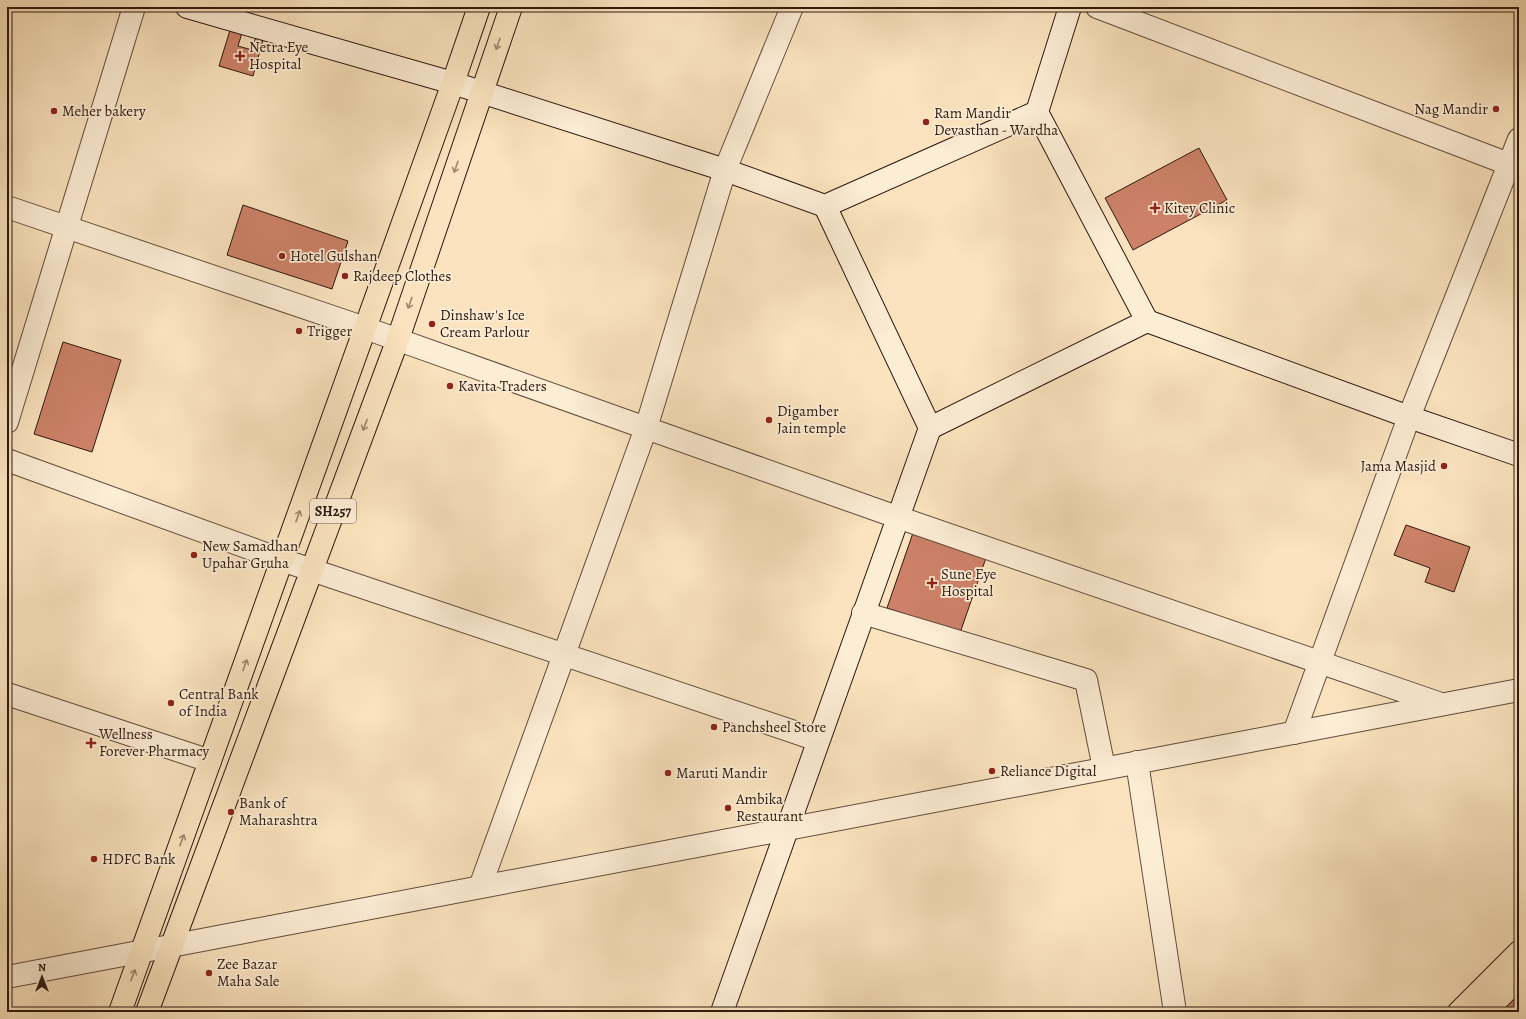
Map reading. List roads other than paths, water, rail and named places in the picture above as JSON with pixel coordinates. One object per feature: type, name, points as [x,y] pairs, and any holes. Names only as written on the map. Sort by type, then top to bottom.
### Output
[{"type":"main road","name":"SH257","points":[[120,1012],[366,328],[479,7]]},
{"type":"main road","name":"SH257","points":[[147,1012],[170,946],[398,339],[511,7]]},
{"type":"main road","points":[[1459,1012],[1519,952]]},
{"type":"main road","points":[[1487,1009],[1519,978]]},
{"type":"street","points":[[7,422],[134,7]]},
{"type":"street","points":[[188,7],[453,83],[725,170],[825,206],[1037,112]]},
{"type":"street","points":[[480,887],[646,428],[725,170],[792,7]]},
{"type":"street","points":[[1070,7],[1037,112],[1147,321],[1409,417],[1519,455]]},
{"type":"street","points":[[1097,7],[1514,166]]},
{"type":"street","points":[[1294,733],[1409,417],[1514,166],[1519,139]]},
{"type":"street","points":[[825,206],[930,428]]},
{"type":"street","points":[[7,207],[68,226],[398,339],[897,517],[1441,705]]},
{"type":"street","points":[[722,1012],[786,828],[930,428],[1147,321]]},
{"type":"street","points":[[7,460],[282,560],[818,740]]},
{"type":"street","points":[[863,613],[1086,680],[1104,768]]},
{"type":"street","points":[[7,977],[1519,690]]},
{"type":"street","points":[[7,694],[210,761]]},
{"type":"street","points":[[1137,762],[1175,1012]]},
{"type":"street","points":[[1459,1012],[1487,1009]]},
{"type":"place","name":"Netra Eye Hospital","points":[[240,56]]},
{"type":"place","name":"Nag Mandir","points":[[1496,109]]},
{"type":"place","name":"Meher bakery","points":[[54,111]]},
{"type":"place","name":"Ram Mandir Devasthan - Wardha","points":[[926,122]]},
{"type":"place","name":"Kitey Clinic","points":[[1155,208]]},
{"type":"place","name":"Hotel Gulshan","points":[[282,256]]},
{"type":"place","name":"Rajdeep Clothes","points":[[345,276]]},
{"type":"place","name":"Dinshaw's Ice Cream Parlour","points":[[432,324]]},
{"type":"place","name":"Trigger","points":[[299,331]]},
{"type":"place","name":"Kavita Traders","points":[[450,386]]},
{"type":"place","name":"Digamber Jain temple","points":[[769,420]]},
{"type":"place","name":"Jama Masjid","points":[[1444,466]]},
{"type":"place","name":"New Samadhan Upahar Gruha","points":[[194,555]]},
{"type":"place","name":"Sune Eye Hospital","points":[[932,583]]},
{"type":"place","name":"Central Bank of India","points":[[171,703]]},
{"type":"place","name":"Panchsheel Store","points":[[714,727]]},
{"type":"place","name":"Wellness Forever Pharmacy","points":[[91,743]]},
{"type":"place","name":"Reliance Digital","points":[[992,771]]},
{"type":"place","name":"Maruti Mandir","points":[[668,773]]},
{"type":"place","name":"Ambika Restaurant","points":[[728,808]]},
{"type":"place","name":"Bank of Maharashtra","points":[[231,812]]},
{"type":"place","name":"HDFC Bank","points":[[94,859]]},
{"type":"place","name":"Zee Bazar Maha Sale","points":[[209,973]]}]
